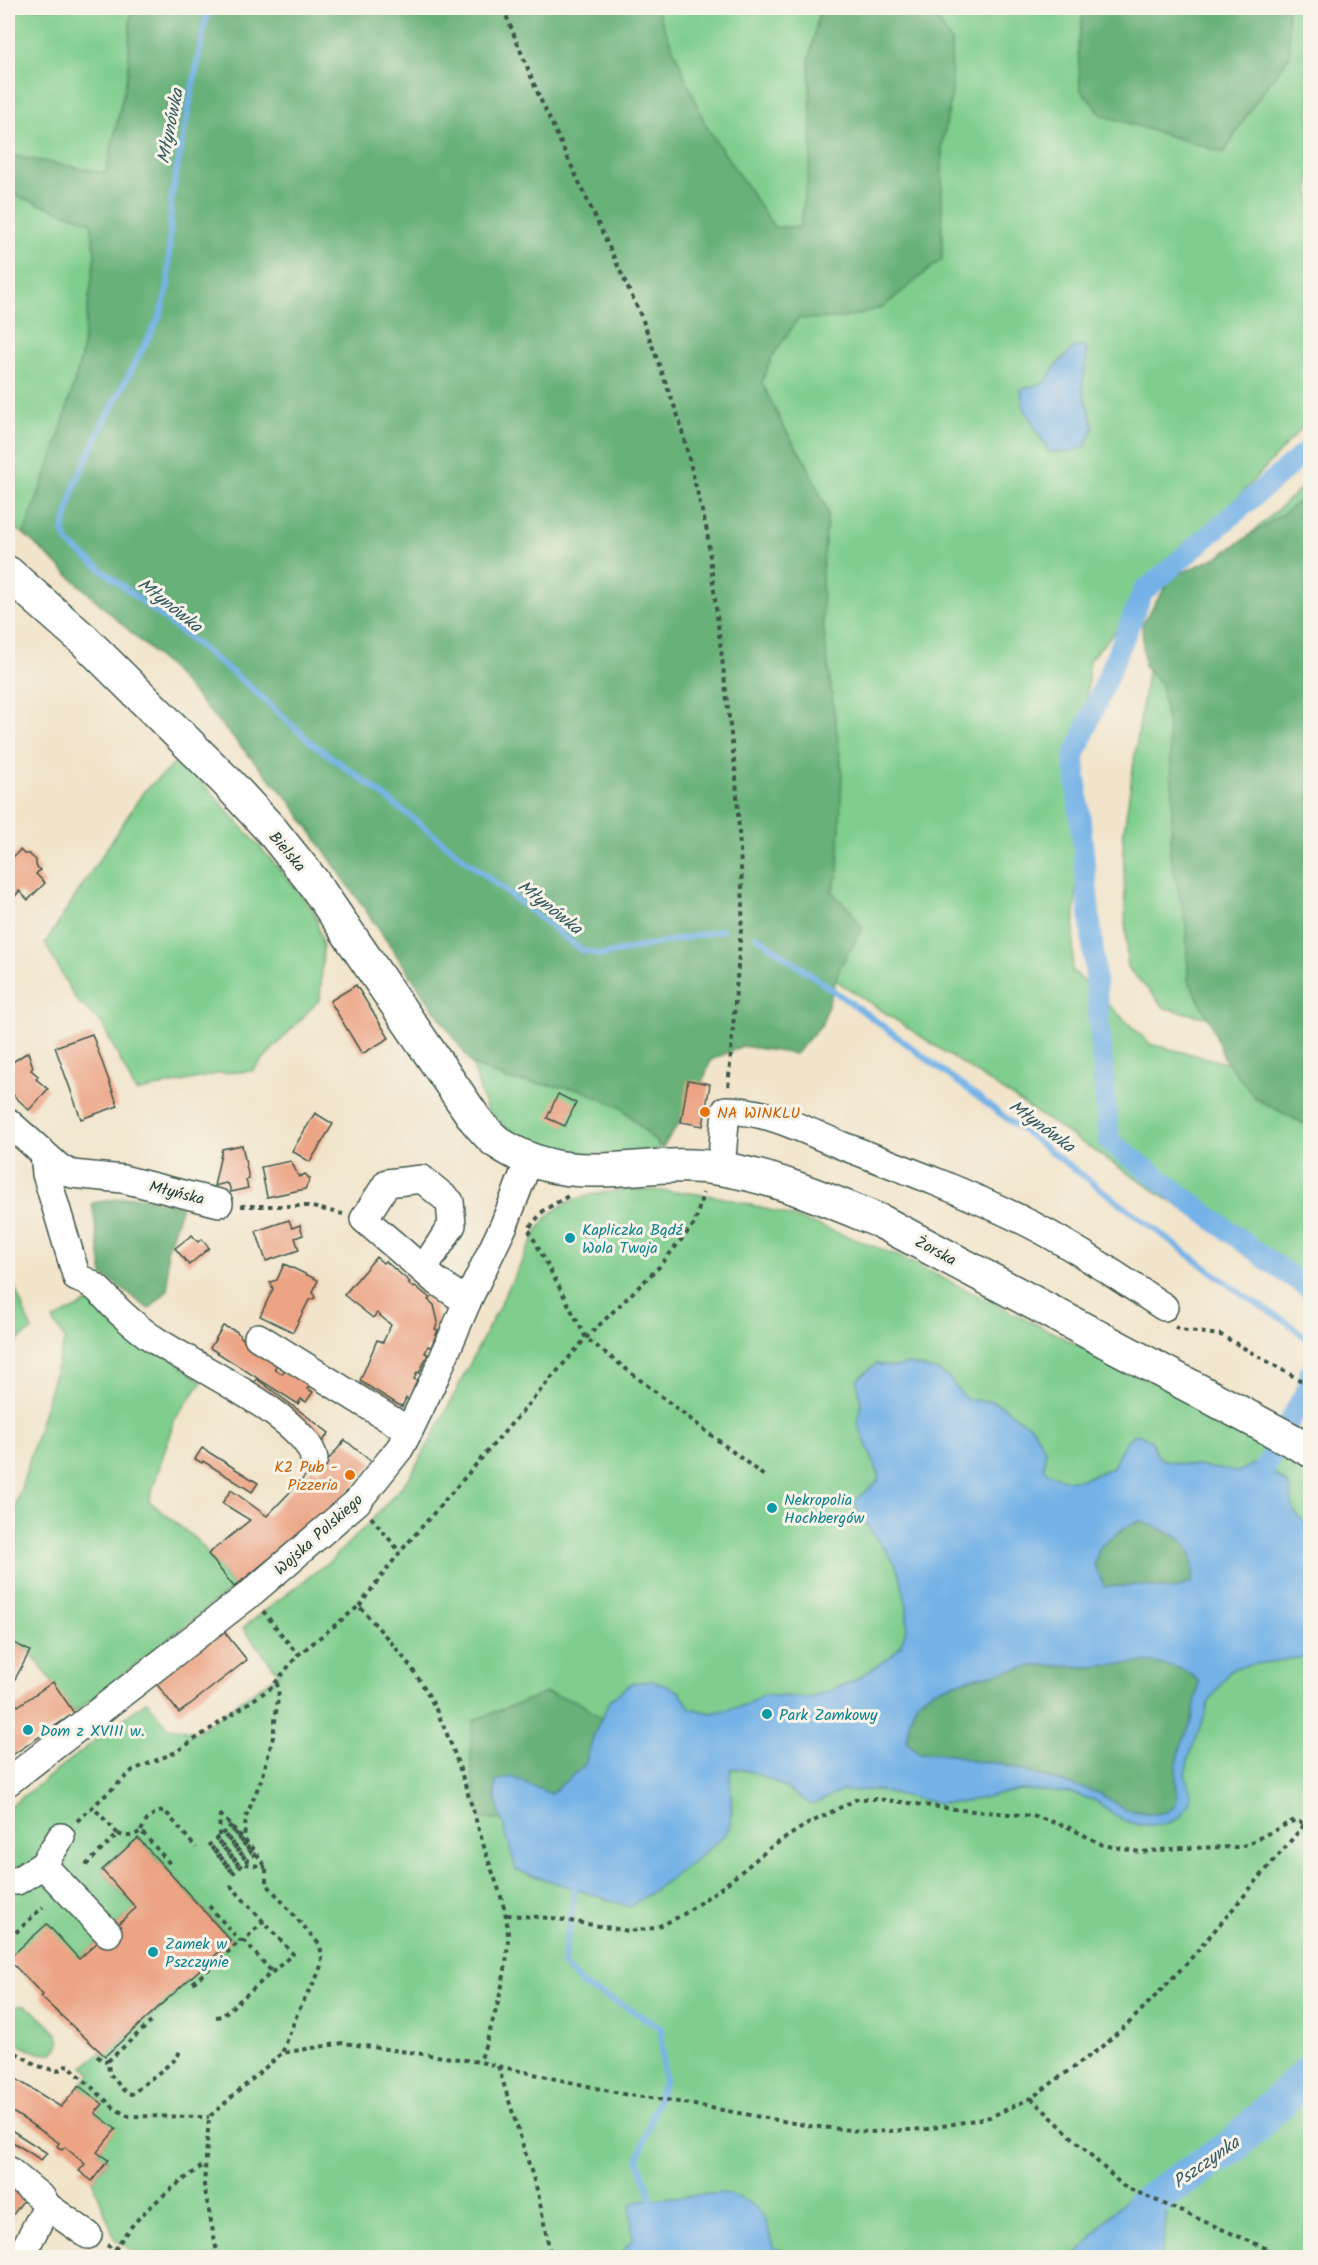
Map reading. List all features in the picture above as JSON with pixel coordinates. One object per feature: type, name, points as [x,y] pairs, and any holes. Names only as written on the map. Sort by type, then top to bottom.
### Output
[{"type":"main road","name":"Bielska","points":[[8,573],[107,662],[228,783],[273,832],[313,882],[475,1119],[495,1141],[529,1160]]},
{"type":"main road","name":"Żorska","points":[[529,1160],[555,1168],[585,1171],[686,1165],[713,1176],[768,1179],[821,1197],[882,1222],[1306,1448]]},
{"type":"street","points":[[713,1176],[726,1110],[747,1110],[791,1123],[987,1203],[1079,1252],[1164,1307]]},
{"type":"street","name":"Młyńska","points":[[8,1122],[61,1169],[72,1174],[123,1179],[219,1203]]},
{"type":"street","points":[[44,1154],[46,1174],[77,1278],[89,1282],[100,1290],[122,1314],[155,1340],[233,1386],[276,1416],[300,1435],[313,1451],[314,1459]]},
{"type":"street","name":"Wojska Polskiego","points":[[8,1782],[193,1638],[308,1545],[357,1502],[400,1448],[409,1431],[466,1302],[504,1225],[529,1160]]},
{"type":"street","points":[[423,1270],[452,1226],[450,1202],[422,1179],[387,1183],[364,1219],[423,1270],[466,1302]]},
{"type":"street","points":[[258,1337],[409,1431]]},
{"type":"street","points":[[17,1881],[43,1865],[61,1837]]},
{"type":"street","points":[[43,1865],[108,1933]]},
{"type":"street","points":[[8,2170],[43,2199],[47,2206],[88,2235]]},
{"type":"street","points":[[21,2258],[47,2206]]},
{"type":"path","points":[[503,8],[539,96],[642,318],[679,419],[707,531],[736,777],[743,904],[726,1110]]},
{"type":"path","points":[[61,1837],[133,1770],[176,1752],[271,1688],[298,1655],[359,1606],[400,1552],[586,1338],[659,1267],[695,1223],[713,1176]]},
{"type":"path","points":[[524,1241],[544,1210],[574,1194]]},
{"type":"path","name":"Młyńska","points":[[219,1203],[252,1207],[308,1206],[364,1219]]},
{"type":"path","points":[[529,1230],[586,1338],[764,1476]]},
{"type":"path","points":[[1300,1380],[1311,1382]]},
{"type":"path","points":[[369,1515],[400,1552]]},
{"type":"path","points":[[258,1605],[298,1655]]},
{"type":"path","points":[[359,1606],[400,1652],[428,1694],[446,1731],[507,1915],[508,1939],[502,1990],[480,2062]]},
{"type":"path","points":[[244,1864],[246,1817],[263,1775],[273,1737],[279,1690],[276,1681]]},
{"type":"path","points":[[507,1915],[552,1918],[629,1931],[655,1928],[681,1916],[787,1837],[857,1799],[878,1799],[1033,1816],[1066,1826],[1103,1845],[1140,1852],[1241,1846],[1295,1820],[1305,1824]]},
{"type":"path","points":[[93,1807],[118,1834],[127,1837],[141,1832],[146,1820],[156,1812],[165,1811],[196,1848]]},
{"type":"path","points":[[8,2048],[38,2066],[57,2071],[68,2065],[114,2108],[128,2116],[209,2117],[282,2053],[302,2004],[321,1969],[323,1953],[318,1943],[266,1883],[266,1867],[220,1814],[220,1860]]},
{"type":"path","points":[[282,2053],[343,2043],[498,2065],[628,2095],[810,2126],[870,2132],[927,2128],[990,2117],[1031,2098],[1099,2049],[1162,1991],[1242,1901],[1311,1818]]},
{"type":"path","points":[[141,1832],[172,1866]]},
{"type":"path","points":[[86,1864],[118,1834]]},
{"type":"path","points":[[219,1837],[244,1839]]},
{"type":"path","points":[[220,1860],[244,1839]]},
{"type":"path","points":[[220,1860],[244,1839]]},
{"type":"path","points":[[220,1860],[244,1839]]},
{"type":"path","points":[[220,1860],[266,1867]]},
{"type":"path","points":[[216,2017],[222,2016],[293,1954],[230,1885]]},
{"type":"path","points":[[208,1906],[272,1972]]},
{"type":"path","points":[[8,1936],[12,1936],[43,1907]]},
{"type":"path","points":[[193,1983],[264,1922]]},
{"type":"path","points":[[97,2056],[103,2061],[108,2061],[151,2022]]},
{"type":"path","points":[[108,2061],[109,2073],[126,2093],[132,2094],[177,2058],[181,2048]]},
{"type":"path","points":[[498,2065],[538,2193],[551,2258]]},
{"type":"path","points":[[1031,2098],[1123,2186],[1288,2258]]},
{"type":"path","points":[[209,2117],[204,2185],[218,2258]]},
{"type":"path","points":[[115,2250],[133,2224],[154,2204],[205,2164]]},
{"type":"green space","points":[[8,8],[131,8],[128,73],[106,174],[8,155]]},
{"type":"green space","points":[[131,8],[656,8],[706,126],[774,227],[800,227],[812,150],[809,61],[820,8],[930,8],[951,41],[952,93],[942,146],[942,259],[883,307],[844,318],[798,319],[772,357],[762,382],[783,426],[807,464],[828,512],[822,574],[823,625],[842,773],[838,875],[831,891],[850,910],[863,928],[840,967],[822,1024],[795,1054],[742,1046],[711,1060],[696,1099],[662,1148],[622,1108],[579,1089],[508,1080],[472,1064],[290,801],[172,670],[24,534],[57,444],[81,358],[95,255],[91,222],[8,193],[8,155],[106,173],[128,73]]},
{"type":"green space","points":[[629,8],[1310,8],[1310,419],[1089,660],[1072,970],[1150,1044],[1310,1084],[1310,1293],[820,970],[832,917],[841,762],[799,501]]},
{"type":"green space","points":[[1084,8],[1287,8],[1290,56],[1255,103],[1225,153],[1102,115],[1080,89],[1078,45]]},
{"type":"green space","points":[[8,193],[92,222],[95,255],[81,358],[57,444],[24,534],[8,525]]},
{"type":"green space","points":[[1310,480],[1310,1041],[1165,1008],[1127,967],[1123,837],[1150,652],[1190,589]]},
{"type":"green space","points":[[1310,493],[1310,1127],[1256,1099],[1224,1058],[1212,1026],[1188,979],[1186,923],[1170,853],[1173,794],[1168,729],[1161,684],[1144,666],[1142,624],[1172,577],[1219,556]]},
{"type":"green space","points":[[181,758],[295,887],[315,914],[323,947],[320,999],[252,1071],[221,1073],[136,1092],[101,1022],[76,1000],[45,943],[144,791]]},
{"type":"green space","points":[[472,1064],[508,1080],[579,1088],[622,1108],[662,1148],[637,1155],[559,1153],[527,1141],[504,1127],[486,1109]]},
{"type":"green space","name":"Park Zamkowy","points":[[630,1189],[699,1194],[740,1202],[799,1219],[896,1255],[1264,1437],[1310,1464],[1310,2257],[141,2257],[115,2239],[92,2181],[108,2160],[97,2152],[115,2129],[95,2113],[102,2104],[79,2086],[91,2074],[84,2067],[101,2052],[105,2056],[231,1940],[138,1838],[102,1870],[136,1908],[79,1959],[8,1965],[8,1808],[147,1701],[168,1727],[197,1732],[279,1674],[243,1628],[332,1559],[369,1523],[409,1478],[432,1438],[539,1228],[548,1217],[568,1202],[579,1198]]},
{"type":"green space","points":[[135,1196],[182,1206],[167,1250],[168,1290],[149,1309],[103,1275],[92,1203]]},
{"type":"green space","points":[[10,1275],[32,1331],[20,1338],[8,1356],[8,1276]]},
{"type":"green space","points":[[97,1298],[202,1382],[174,1420],[149,1501],[199,1542],[234,1587],[74,1713],[30,1651],[8,1640],[8,1548],[14,1512],[65,1339],[53,1320]]},
{"type":"green space","points":[[1140,1521],[1164,1530],[1187,1547],[1193,1568],[1192,1582],[1173,1590],[1139,1585],[1105,1587],[1094,1565],[1100,1547],[1124,1528]]},
{"type":"green space","points":[[1146,1661],[1182,1669],[1199,1682],[1192,1721],[1181,1746],[1176,1769],[1177,1801],[1173,1808],[1166,1812],[1155,1814],[1126,1810],[1099,1793],[996,1763],[971,1761],[952,1754],[918,1753],[906,1741],[910,1718],[917,1701],[933,1690],[972,1678],[1038,1665],[1092,1667]]},
{"type":"green space","points":[[546,1693],[577,1701],[601,1718],[585,1765],[551,1794],[539,1790],[495,1795],[502,1820],[481,1819],[472,1770],[471,1745],[474,1720]]},
{"type":"green space","points":[[18,2006],[30,2009],[53,2029],[58,2036],[59,2045],[53,2053],[40,2053],[8,2037],[8,2013]]},
{"type":"water","points":[[1074,347],[1086,347],[1087,359],[1082,388],[1094,427],[1085,447],[1068,452],[1049,452],[1023,406],[1021,389],[1045,383],[1056,366]]},
{"type":"water","points":[[876,1364],[895,1367],[908,1364],[938,1371],[950,1379],[962,1395],[969,1400],[991,1401],[1003,1406],[1016,1418],[1032,1426],[1045,1450],[1044,1469],[1060,1479],[1086,1478],[1113,1467],[1125,1443],[1138,1434],[1152,1441],[1155,1452],[1161,1459],[1238,1472],[1253,1464],[1276,1475],[1287,1484],[1297,1515],[1310,1525],[1310,1656],[1249,1665],[1235,1668],[1228,1673],[1208,1704],[1191,1751],[1185,1774],[1191,1794],[1189,1804],[1181,1816],[1160,1825],[1140,1825],[1122,1820],[1096,1801],[1070,1793],[1043,1791],[1020,1790],[958,1803],[937,1803],[877,1790],[842,1791],[812,1805],[764,1777],[731,1768],[731,1821],[724,1835],[684,1869],[630,1907],[516,1870],[495,1795],[496,1781],[512,1777],[551,1794],[585,1765],[594,1734],[610,1700],[632,1683],[653,1681],[679,1691],[690,1708],[711,1713],[745,1706],[763,1695],[811,1698],[852,1682],[890,1657],[900,1646],[907,1628],[907,1606],[901,1579],[895,1563],[858,1514],[855,1501],[878,1481],[878,1473],[858,1424],[861,1404],[857,1380]],"holes":[[[1140,1521],[1173,1535],[1188,1548],[1192,1557],[1192,1582],[1173,1590],[1139,1585],[1105,1587],[1094,1565],[1100,1547],[1124,1528]],[[1146,1662],[1182,1669],[1199,1682],[1192,1721],[1181,1746],[1176,1769],[1177,1801],[1173,1808],[1166,1812],[1155,1814],[1126,1810],[1099,1793],[996,1763],[971,1761],[952,1754],[918,1753],[906,1741],[910,1718],[917,1701],[933,1690],[972,1678],[1038,1665],[1092,1667]]]},
{"type":"water","points":[[724,2193],[750,2203],[760,2212],[767,2224],[774,2248],[801,2257],[619,2257],[633,2239],[630,2207],[638,2200]]},
{"type":"water","points":[[1128,2198],[1167,2214],[1161,2257],[1076,2257],[1104,2222]]},
{"type":"building","points":[[20,850],[36,860],[36,866],[40,870],[36,874],[45,883],[28,900],[19,891],[14,898],[8,892],[8,862]]},
{"type":"building","points":[[356,985],[389,1038],[362,1054],[330,1001]]},
{"type":"building","points":[[92,1034],[118,1106],[81,1119],[55,1047]]},
{"type":"building","points":[[28,1052],[33,1067],[31,1070],[38,1076],[36,1079],[48,1089],[29,1110],[8,1090],[8,1065]]},
{"type":"building","points":[[688,1080],[710,1084],[703,1126],[681,1122]]},
{"type":"building","points":[[558,1094],[576,1103],[565,1126],[547,1118]]},
{"type":"building","points":[[315,1113],[333,1124],[310,1162],[292,1151]]},
{"type":"building","points":[[242,1145],[249,1179],[246,1180],[248,1188],[231,1192],[226,1183],[214,1186],[222,1149]]},
{"type":"building","points":[[291,1161],[299,1177],[305,1174],[310,1179],[305,1189],[267,1197],[261,1167]]},
{"type":"building","points":[[289,1220],[292,1228],[300,1225],[303,1235],[295,1238],[299,1250],[266,1261],[256,1231]]},
{"type":"building","points":[[192,1235],[198,1242],[202,1239],[209,1248],[189,1265],[175,1248]]},
{"type":"building","points":[[376,1257],[383,1263],[385,1261],[410,1282],[408,1284],[414,1288],[415,1286],[430,1298],[428,1300],[434,1305],[438,1322],[435,1329],[438,1330],[431,1347],[428,1346],[425,1353],[428,1354],[414,1379],[417,1380],[409,1400],[406,1398],[402,1407],[360,1381],[377,1340],[383,1342],[391,1325],[377,1313],[373,1318],[344,1295]]},
{"type":"building","points":[[284,1264],[318,1280],[313,1292],[315,1298],[309,1300],[293,1332],[260,1316],[273,1289],[270,1282],[277,1280]]},
{"type":"building","points":[[223,1326],[236,1331],[248,1345],[277,1365],[274,1369],[282,1374],[287,1366],[312,1382],[308,1389],[313,1392],[306,1402],[301,1399],[298,1404],[210,1348]]},
{"type":"building","points":[[257,1379],[329,1433],[322,1442],[250,1388]]},
{"type":"building","points":[[345,1440],[373,1463],[339,1501],[234,1587],[208,1554],[250,1520],[222,1503],[231,1490],[267,1516],[313,1468],[318,1472]]},
{"type":"building","points":[[202,1448],[258,1483],[252,1492],[203,1461],[202,1463],[195,1459]]},
{"type":"building","points":[[222,1629],[247,1660],[179,1713],[155,1682]]},
{"type":"building","points":[[8,1640],[30,1651],[15,1679],[8,1675]]},
{"type":"building","name":"Dom z XVIII w.","points":[[53,1682],[74,1713],[8,1758],[8,1713],[10,1712],[8,1707],[14,1702],[18,1706]]},
{"type":"building","name":"Zamek w Pszczynie","points":[[138,1838],[231,1941],[105,2056],[41,1997],[43,1995],[8,1959],[47,1924],[79,1959],[136,1908],[102,1870]]},
{"type":"building","points":[[8,2074],[61,2107],[79,2086],[103,2104],[95,2113],[116,2129],[97,2152],[108,2160],[92,2181],[79,2171],[85,2164],[65,2147],[62,2150],[57,2146],[59,2143],[8,2109]]},
{"type":"building","points":[[8,2128],[47,2153],[41,2160],[8,2139]]},
{"type":"building","points":[[8,2184],[25,2198],[8,2222]]},
{"type":"waterway","name":"Młynówka","points":[[208,8],[171,200],[168,288],[160,316],[105,420],[75,485],[63,531],[68,543],[248,685],[312,743],[370,785],[581,950],[602,955],[723,930]]},
{"type":"waterway","points":[[1310,448],[1143,592],[1074,757],[1109,1141],[1266,1259],[1310,1289]]},
{"type":"waterway","name":"Młynówka","points":[[756,936],[868,1015],[1244,1296],[1287,1322],[1310,1341]]},
{"type":"waterway","points":[[1264,1470],[1308,1387],[1310,1373]]},
{"type":"waterway","points":[[575,1889],[563,1965],[585,1987],[621,2004],[661,2028],[664,2082],[638,2159],[651,2198]]},
{"type":"waterway","name":"Pszczynka","points":[[1107,2258],[1145,2204],[1234,2145],[1310,2072]]},
{"type":"place","name":"NA WINKLU","points":[[705,1112]]},
{"type":"place","name":"Kapliczka Bądź Wola Twoja","points":[[570,1238]]},
{"type":"place","name":"K2 Pub - Pizzeria","points":[[350,1475]]},
{"type":"place","name":"Nekropolia Hochbergów","points":[[772,1508]]},
{"type":"place","name":"Park Zamkowy","points":[[767,1714]]},
{"type":"place","name":"Dom z XVIII w.","points":[[28,1730]]},
{"type":"place","name":"Zamek w Pszczynie","points":[[153,1952]]}]
